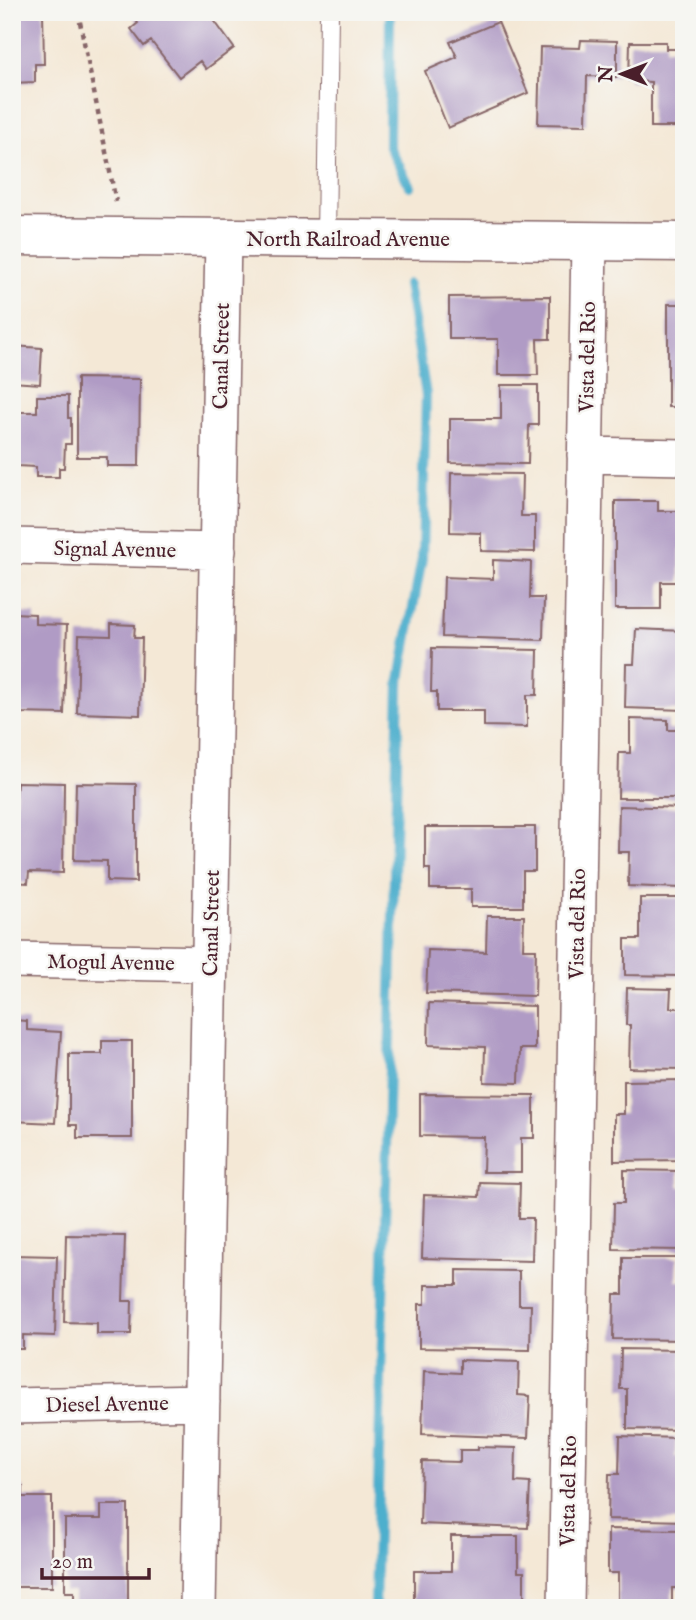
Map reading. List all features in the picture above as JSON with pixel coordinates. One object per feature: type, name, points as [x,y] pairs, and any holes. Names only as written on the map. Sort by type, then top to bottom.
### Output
[{"type":"street","name":"North Railroad Avenue","points":[[12,236],[684,242]]},
{"type":"street","name":"Canal Street","points":[[198,1608],[223,239]]},
{"type":"street","name":"Vista del Rio","points":[[566,1608],[589,241]]},
{"type":"street","points":[[585,455],[684,457]]},
{"type":"street","name":"Signal Avenue","points":[[12,546],[218,551]]},
{"type":"street","name":"Mogul Avenue","points":[[12,960],[210,964]]},
{"type":"street","name":"Diesel Avenue","points":[[12,1406],[202,1402]]},
{"type":"lane","points":[[326,239],[329,12]]},
{"type":"path","points":[[78,12],[123,237]]},
{"type":"building","points":[[12,12],[43,12],[44,64],[35,64],[35,82],[12,83]]},
{"type":"building","points":[[130,12],[208,12],[234,48],[206,69],[200,61],[179,77],[151,41],[144,46],[131,29],[138,23]]},
{"type":"building","points":[[498,22],[528,93],[448,128],[425,71],[457,57],[450,42]]},
{"type":"building","points":[[581,40],[617,41],[617,77],[587,76],[586,125],[538,124],[540,47],[580,48]]},
{"type":"building","points":[[630,42],[666,42],[666,49],[684,49],[684,127],[651,127],[651,82],[629,81]]},
{"type":"building","points":[[550,296],[550,339],[537,339],[538,375],[498,375],[498,339],[449,339],[449,297]]},
{"type":"building","points":[[668,304],[684,304],[684,407],[668,407]]},
{"type":"building","points":[[12,346],[42,348],[40,384],[12,382]]},
{"type":"building","points":[[77,378],[140,379],[139,466],[107,466],[107,457],[77,457]]},
{"type":"building","points":[[501,385],[538,385],[538,425],[529,425],[528,464],[450,463],[450,419],[501,419]]},
{"type":"building","points":[[37,396],[68,396],[71,444],[65,444],[64,468],[59,468],[59,477],[36,477],[36,467],[17,466],[18,412],[37,412]]},
{"type":"building","points":[[451,473],[522,474],[521,516],[535,516],[535,552],[481,551],[481,533],[450,532]]},
{"type":"building","points":[[615,501],[658,501],[658,511],[684,511],[684,549],[680,549],[680,582],[661,582],[661,609],[615,609]]},
{"type":"building","points":[[493,560],[531,562],[530,598],[544,598],[543,640],[442,637],[444,577],[493,579]]},
{"type":"building","points":[[12,613],[35,614],[35,624],[67,625],[64,714],[16,713],[17,683],[12,683]]},
{"type":"building","points":[[111,624],[135,625],[134,638],[142,638],[140,715],[77,713],[79,635],[111,636]]},
{"type":"building","points":[[636,629],[684,631],[684,710],[625,708],[626,664],[634,664]]},
{"type":"building","points":[[432,648],[538,650],[537,695],[527,695],[527,727],[484,726],[484,711],[437,711],[437,692],[431,692]]},
{"type":"building","points":[[630,719],[668,720],[668,730],[684,730],[684,798],[618,798],[619,753],[630,753]]},
{"type":"building","points":[[17,782],[64,783],[63,873],[29,872],[28,883],[12,882],[12,813],[15,813]]},
{"type":"building","points":[[76,783],[136,784],[136,882],[107,881],[107,861],[74,860]]},
{"type":"building","points":[[619,806],[684,808],[682,888],[628,886],[629,852],[618,852]]},
{"type":"building","points":[[425,827],[535,827],[535,871],[523,871],[523,907],[471,907],[471,889],[430,889],[430,869],[425,869]]},
{"type":"building","points":[[640,898],[684,898],[684,958],[679,958],[679,976],[625,975],[625,939],[640,939]]},
{"type":"building","points":[[487,916],[524,916],[523,949],[536,949],[535,996],[426,993],[428,950],[486,952]]},
{"type":"building","points":[[627,988],[671,989],[670,1008],[684,1008],[684,1069],[629,1068]]},
{"type":"building","points":[[429,1003],[535,1006],[535,1049],[520,1049],[519,1083],[484,1082],[485,1047],[428,1045]]},
{"type":"building","points":[[12,1020],[27,1021],[27,1030],[61,1032],[55,1123],[12,1121]]},
{"type":"building","points":[[102,1041],[132,1041],[132,1138],[77,1138],[77,1125],[69,1125],[69,1054],[102,1054]]},
{"type":"building","points":[[684,1080],[684,1160],[614,1161],[614,1114],[624,1114],[624,1081]]},
{"type":"building","points":[[420,1094],[534,1095],[534,1138],[521,1138],[521,1172],[483,1172],[484,1137],[420,1136]]},
{"type":"building","points":[[624,1170],[679,1171],[679,1187],[684,1187],[684,1250],[613,1249],[614,1203],[624,1203]]},
{"type":"building","points":[[480,1182],[520,1183],[519,1218],[533,1218],[532,1261],[422,1258],[424,1195],[479,1197]]},
{"type":"building","points":[[66,1235],[125,1236],[123,1301],[132,1301],[131,1334],[97,1334],[97,1323],[64,1322]]},
{"type":"building","points":[[12,1255],[57,1256],[55,1336],[23,1335],[23,1349],[12,1349]]},
{"type":"building","points":[[623,1258],[677,1258],[676,1281],[684,1281],[684,1340],[613,1339],[614,1294],[623,1294]]},
{"type":"building","points":[[457,1270],[519,1271],[519,1305],[531,1305],[530,1350],[419,1348],[419,1304],[425,1304],[425,1285],[457,1285]]},
{"type":"building","points":[[621,1349],[682,1350],[684,1430],[627,1429],[627,1389],[620,1389]]},
{"type":"building","points":[[460,1360],[519,1362],[518,1395],[530,1396],[528,1438],[422,1434],[424,1371],[460,1373]]},
{"type":"building","points":[[620,1436],[676,1438],[675,1457],[684,1457],[684,1521],[608,1519],[609,1474],[619,1474]]},
{"type":"building","points":[[478,1447],[516,1448],[515,1482],[530,1483],[528,1528],[420,1524],[422,1461],[460,1462],[460,1450],[478,1450]]},
{"type":"building","points":[[12,1487],[23,1487],[23,1497],[52,1497],[52,1587],[12,1587]]},
{"type":"building","points":[[101,1505],[128,1505],[128,1602],[74,1602],[74,1592],[65,1592],[65,1519],[101,1519]]},
{"type":"building","points":[[608,1529],[684,1530],[684,1588],[672,1588],[672,1608],[618,1608],[618,1573],[608,1573]]},
{"type":"building","points":[[451,1536],[518,1536],[518,1572],[524,1572],[524,1608],[414,1608],[414,1571],[451,1571]]},
{"type":"waterway","points":[[390,12],[389,147],[410,186]]},
{"type":"waterway","points":[[375,1608],[399,685],[422,558],[426,395],[408,284]]}]
